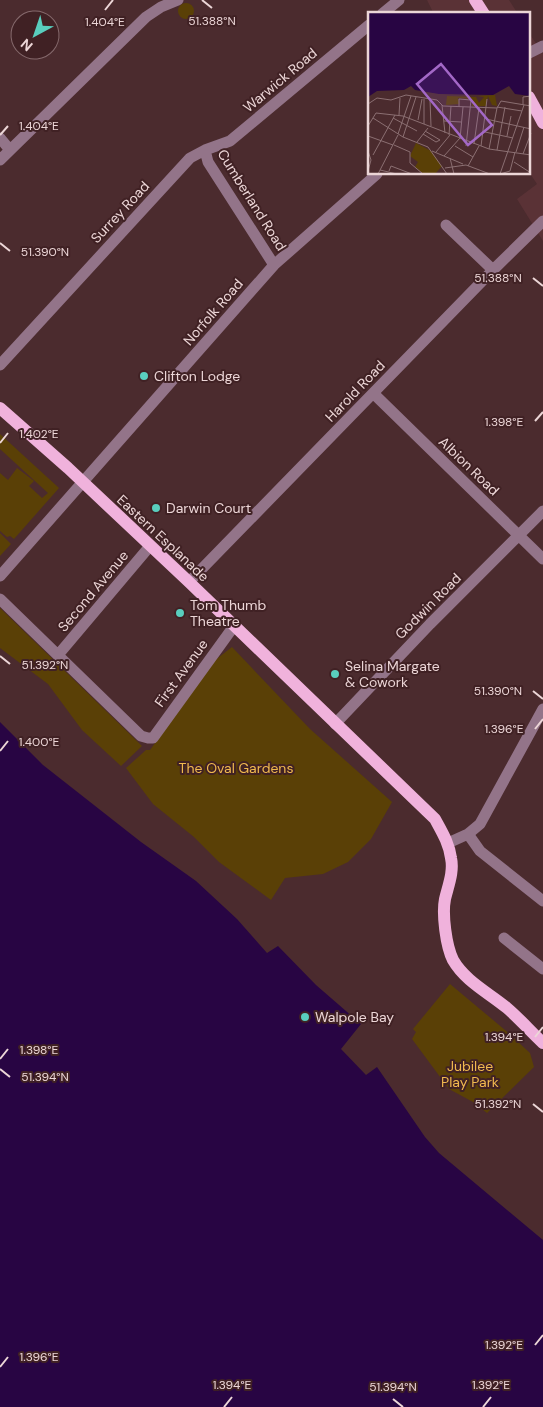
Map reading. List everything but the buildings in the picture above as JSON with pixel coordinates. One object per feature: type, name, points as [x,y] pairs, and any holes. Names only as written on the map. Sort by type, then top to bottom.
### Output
[{"type":"main road","points":[[475,0],[483,12]]},
{"type":"main road","points":[[530,100],[543,123]]},
{"type":"main road","name":"Eastern Esplanade","points":[[0,408],[189,582],[435,819],[448,843],[452,859],[452,868],[444,902],[448,944],[452,958],[466,976],[508,1009],[543,1043]]},
{"type":"street","points":[[0,160],[146,17],[161,7],[178,0]]},
{"type":"street","points":[[384,12],[399,0]]},
{"type":"street","name":"Warwick Road","points":[[205,150],[230,141],[368,26]]},
{"type":"street","points":[[530,52],[543,46]]},
{"type":"street","points":[[0,138],[10,150]]},
{"type":"street","name":"Cumberland Road","points":[[205,150],[208,162],[274,265]]},
{"type":"street","name":"Surrey Road","points":[[0,365],[190,158],[205,150]]},
{"type":"street","name":"Norfolk Road","points":[[0,576],[274,265],[376,175]]},
{"type":"street","name":"Harold Road","points":[[189,582],[543,221]]},
{"type":"street","points":[[446,225],[493,270]]},
{"type":"street","name":"Albion Road","points":[[374,394],[543,559]]},
{"type":"street","name":"Godwin Road","points":[[335,724],[430,624],[543,511]]},
{"type":"street","name":"Second Avenue","points":[[58,655],[150,546]]},
{"type":"street","points":[[0,599],[58,655]]},
{"type":"street","name":"First Avenue","points":[[58,655],[141,736],[153,738],[234,626]]},
{"type":"street","points":[[448,843],[468,834],[480,824],[543,709]]},
{"type":"street","points":[[468,834],[480,851],[543,901]]},
{"type":"street","points":[[504,938],[543,969]]},
{"type":"shaded area","points":[[427,0],[509,0],[517,12],[433,12]]},
{"type":"shaded area","points":[[530,34],[543,54],[543,241],[517,199],[537,184],[530,174]]},
{"type":"shaded area","points":[[0,722],[43,765],[141,842],[196,881],[237,919],[267,953],[278,946],[316,985],[361,1024],[341,1049],[366,1075],[377,1067],[425,1137],[439,1153],[543,1240],[543,1407],[0,1407]]},
{"type":"green space","points":[[183,3],[189,3],[194,8],[192,17],[183,19],[178,14],[178,8]]},
{"type":"green space","points":[[0,434],[59,488],[14,539],[10,536],[7,537],[0,531],[0,473],[8,480],[17,468],[34,481],[29,486],[42,498],[48,493],[0,449]]},
{"type":"green space","points":[[0,533],[11,544],[0,556]]},
{"type":"green space","points":[[0,608],[142,746],[121,766],[82,730],[48,684],[0,648]]},
{"type":"green space","name":"The Oval Gardens","points":[[232,647],[310,729],[392,802],[371,839],[348,862],[323,874],[285,878],[271,900],[219,862],[194,837],[153,804],[126,768],[146,750],[150,750],[214,661]]},
{"type":"green space","name":"Jubilee Play Park","points":[[450,984],[530,1053],[534,1067],[487,1113],[473,1102],[449,1089],[412,1039],[416,1032],[413,1029]]},
{"type":"place","name":"Clifton Lodge","points":[[144,376]]},
{"type":"place","name":"Darwin Court","points":[[156,508]]},
{"type":"place","name":"Tom Thumb Theatre","points":[[180,613]]},
{"type":"place","name":"Selina Margate & Cowork","points":[[335,674]]},
{"type":"place","name":"Walpole Bay","points":[[305,1017]]}]
